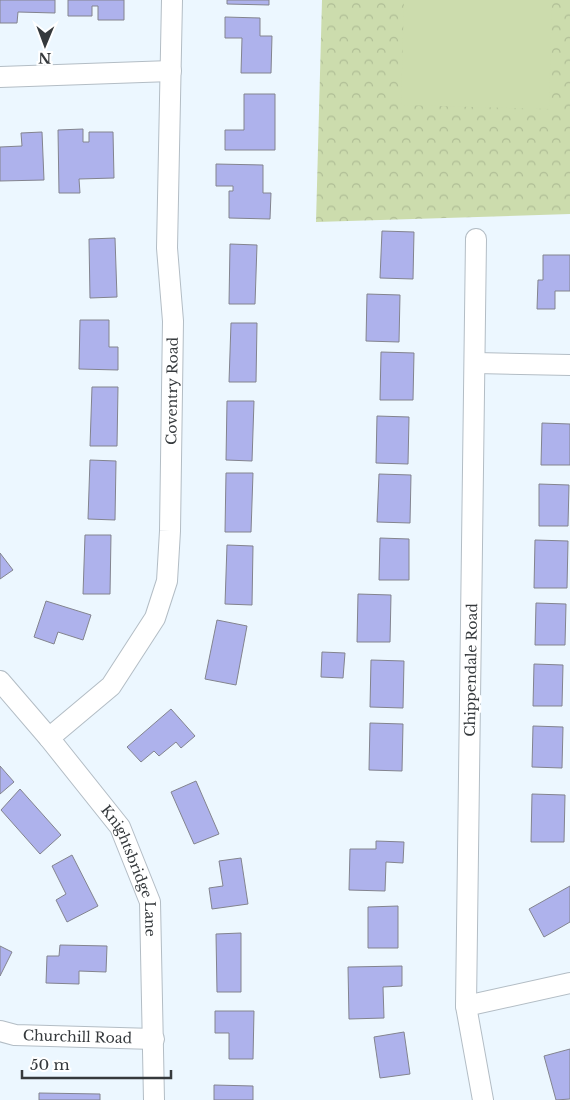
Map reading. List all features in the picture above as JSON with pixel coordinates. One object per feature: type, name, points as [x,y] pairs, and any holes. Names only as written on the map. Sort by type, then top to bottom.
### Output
[{"type":"street","name":"Coventry Road","points":[[49,738],[112,686],[155,618],[167,581],[170,531],[173,321],[167,248],[172,0]]},
{"type":"street","points":[[0,77],[171,71]]},
{"type":"street","name":"Chippendale Road","points":[[476,239],[476,363],[466,1006],[483,1100]]},
{"type":"street","points":[[476,363],[570,365]]},
{"type":"street","name":"Knightsbridge Lane","points":[[0,681],[49,738],[120,827],[150,902],[154,1100]]},
{"type":"street","points":[[466,1006],[570,983]]},
{"type":"street","name":"Churchill Road","points":[[0,1031],[15,1035],[154,1039]]},
{"type":"green space","points":[[322,0],[570,0],[570,214],[316,222]]},
{"type":"green space","points":[[404,0],[552,0],[549,109],[401,105]]},
{"type":"building","points":[[0,0],[55,0],[55,13],[18,12],[17,23],[0,23]]},
{"type":"building","points":[[68,0],[124,0],[124,20],[98,20],[98,6],[92,6],[92,16],[68,16]]},
{"type":"building","points":[[227,0],[269,0],[269,5],[227,4]]},
{"type":"building","points":[[225,17],[260,18],[260,36],[272,36],[271,73],[241,73],[242,38],[225,38]]},
{"type":"building","points":[[244,94],[275,94],[275,150],[225,150],[225,130],[244,130]]},
{"type":"building","points":[[83,129],[83,142],[89,142],[89,132],[113,132],[114,178],[79,179],[80,193],[59,193],[58,130]]},
{"type":"building","points":[[42,132],[44,180],[0,181],[0,147],[22,146],[21,133]]},
{"type":"building","points":[[216,164],[263,165],[263,193],[271,193],[270,219],[229,218],[229,191],[233,191],[233,186],[216,186]]},
{"type":"building","points":[[382,231],[414,232],[413,279],[380,278]]},
{"type":"building","points":[[115,238],[117,297],[90,298],[89,239]]},
{"type":"building","points":[[230,244],[257,245],[255,304],[229,304]]},
{"type":"building","points":[[543,255],[570,255],[570,291],[555,291],[555,309],[537,309],[538,280],[543,280]]},
{"type":"building","points":[[367,294],[400,295],[399,342],[366,341]]},
{"type":"building","points":[[80,320],[109,320],[109,347],[118,347],[118,370],[79,369]]},
{"type":"building","points":[[231,323],[257,323],[256,382],[229,382]]},
{"type":"building","points":[[381,352],[414,353],[413,400],[380,400]]},
{"type":"building","points":[[92,387],[118,387],[117,446],[90,446]]},
{"type":"building","points":[[227,401],[254,401],[252,461],[226,460]]},
{"type":"building","points":[[377,416],[409,417],[408,464],[376,463]]},
{"type":"building","points":[[542,423],[570,424],[570,465],[541,465]]},
{"type":"building","points":[[90,460],[116,461],[115,520],[88,519]]},
{"type":"building","points":[[226,473],[253,473],[251,532],[225,532]]},
{"type":"building","points":[[379,474],[411,475],[410,523],[377,522]]},
{"type":"building","points":[[539,484],[569,485],[568,526],[539,526]]},
{"type":"building","points":[[85,535],[111,535],[110,594],[83,594]]},
{"type":"building","points":[[380,538],[409,539],[409,580],[379,580]]},
{"type":"building","points":[[535,540],[568,541],[567,588],[534,588]]},
{"type":"building","points":[[227,545],[253,546],[252,605],[225,604]]},
{"type":"building","points":[[0,553],[13,570],[0,579]]},
{"type":"building","points":[[358,594],[391,595],[390,642],[357,642]]},
{"type":"building","points":[[46,601],[91,615],[83,640],[58,632],[54,644],[34,637]]},
{"type":"building","points":[[536,603],[566,604],[565,645],[535,645]]},
{"type":"building","points":[[217,620],[247,626],[236,685],[205,679]]},
{"type":"building","points":[[322,652],[345,653],[343,678],[321,677]]},
{"type":"building","points":[[371,660],[404,661],[403,708],[370,707]]},
{"type":"building","points":[[534,664],[563,665],[562,706],[533,706]]},
{"type":"building","points":[[171,709],[195,736],[181,748],[176,742],[159,756],[154,751],[141,762],[127,747]]},
{"type":"building","points":[[370,723],[403,724],[402,771],[369,770]]},
{"type":"building","points":[[533,726],[563,727],[562,768],[532,767]]},
{"type":"building","points":[[0,766],[14,782],[0,794]]},
{"type":"building","points":[[196,781],[219,834],[194,844],[171,792]]},
{"type":"building","points":[[20,789],[61,835],[40,854],[1,810]]},
{"type":"building","points":[[532,794],[565,795],[564,842],[531,842]]},
{"type":"building","points":[[376,841],[404,842],[403,863],[386,862],[385,891],[349,890],[350,849],[376,849]]},
{"type":"building","points":[[72,855],[98,906],[67,922],[56,900],[66,894],[52,866]]},
{"type":"building","points":[[241,858],[248,904],[212,909],[209,888],[223,886],[219,861]]},
{"type":"building","points":[[570,886],[570,922],[544,937],[529,909]]},
{"type":"building","points":[[398,906],[398,948],[368,948],[368,907]]},
{"type":"building","points":[[241,933],[241,992],[217,992],[216,934]]},
{"type":"building","points":[[60,945],[107,946],[106,972],[79,971],[79,984],[46,983],[47,956],[59,956]]},
{"type":"building","points":[[0,946],[12,952],[0,976]]},
{"type":"building","points":[[402,966],[402,986],[383,987],[384,1018],[349,1019],[348,967]]},
{"type":"building","points":[[215,1011],[254,1011],[253,1059],[229,1059],[229,1033],[215,1033]]},
{"type":"building","points":[[404,1032],[410,1074],[380,1078],[374,1037]]},
{"type":"building","points":[[570,1049],[570,1099],[556,1100],[544,1056]]},
{"type":"building","points":[[214,1085],[253,1086],[253,1100],[214,1100]]},
{"type":"building","points":[[39,1093],[100,1094],[100,1100],[39,1100]]}]
